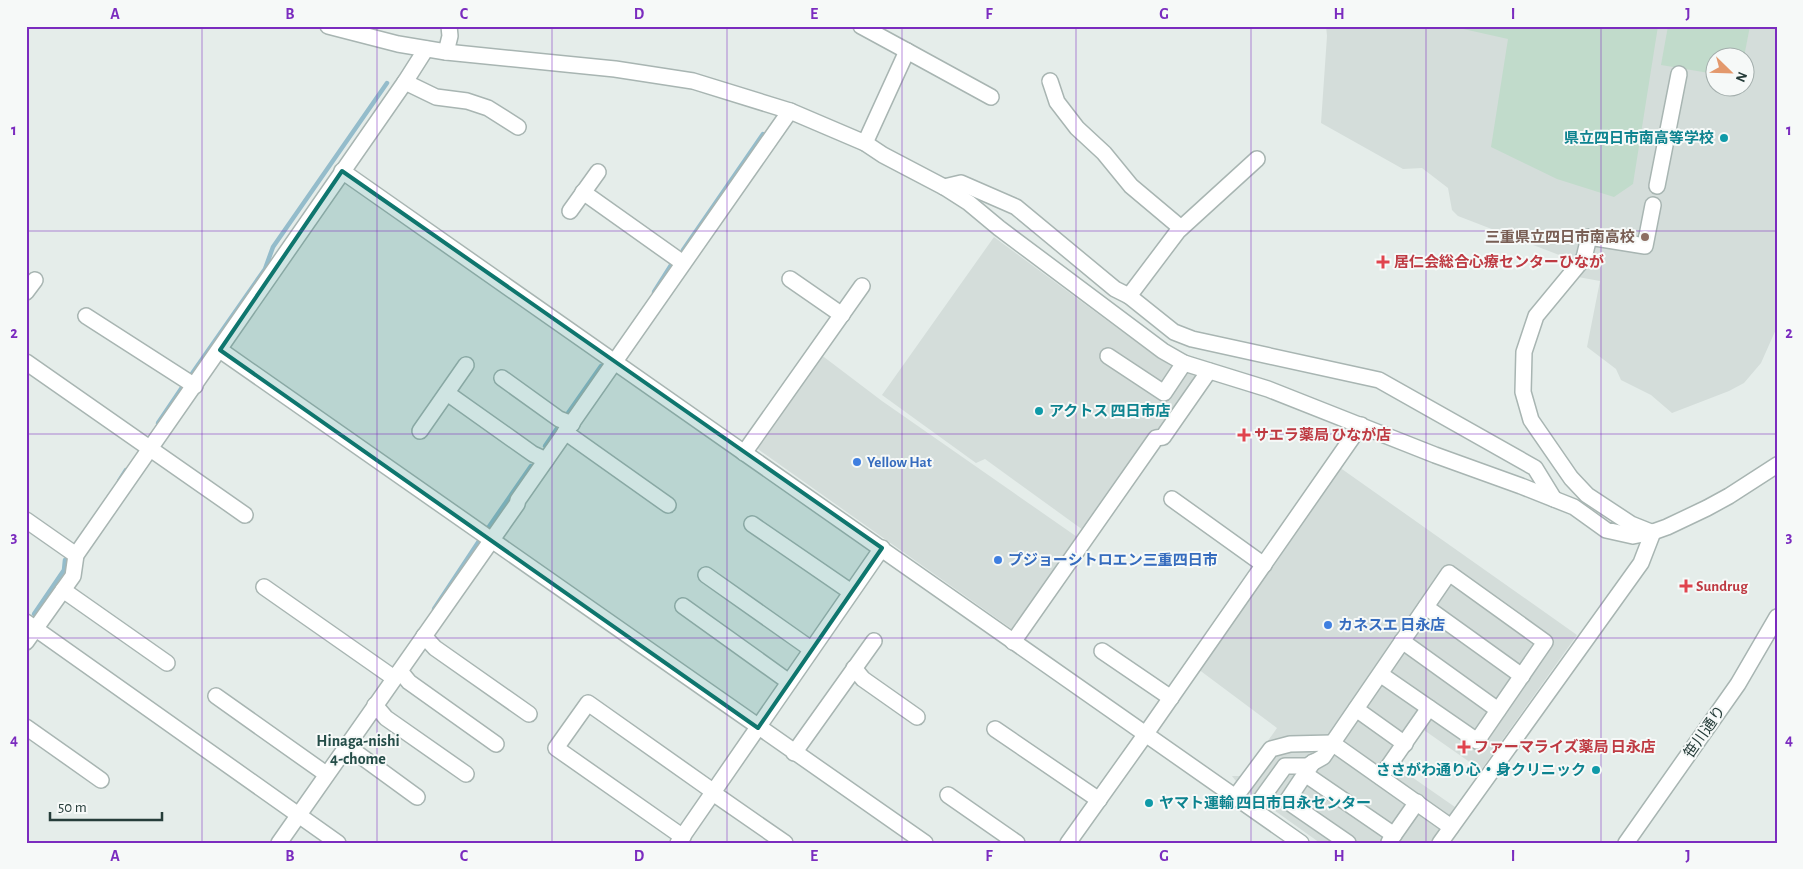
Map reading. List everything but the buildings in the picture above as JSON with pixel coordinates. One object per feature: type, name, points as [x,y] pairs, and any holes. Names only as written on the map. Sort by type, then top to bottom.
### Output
[{"type":"street","points":[[328,26],[398,44],[426,49],[615,69],[692,81],[790,112],[865,143],[883,155],[944,187],[969,203],[999,228],[1162,351],[1184,363],[1268,389],[1435,455],[1554,499],[1574,507],[1606,530],[1632,536],[1667,527],[1730,496],[1777,464]]},
{"type":"street","points":[[446,52],[450,36],[449,26]]},
{"type":"street","points":[[861,26],[991,97]]},
{"type":"street","points":[[26,642],[31,625],[63,590],[73,576],[76,555],[220,350],[426,49]]},
{"type":"street","points":[[865,143],[907,51]]},
{"type":"street","points":[[1657,186],[1679,74]]},
{"type":"street","points":[[1050,81],[1057,102],[1077,128],[1104,153],[1131,186],[1181,228]]},
{"type":"street","points":[[405,82],[436,97],[468,101],[488,108],[518,128]]},
{"type":"street","points":[[279,843],[492,540],[683,262],[790,112]]},
{"type":"street","points":[[1129,296],[1181,228],[1257,158]]},
{"type":"street","points":[[342,171],[1301,843]]},
{"type":"street","points":[[570,211],[598,172]]},
{"type":"street","points":[[944,187],[961,183],[1016,207],[1115,289],[1129,296],[1174,332],[1192,339],[1379,380],[1535,468],[1554,499]]},
{"type":"street","points":[[583,192],[683,262]]},
{"type":"street","points":[[1653,205],[1645,246],[1589,237],[1584,258],[1536,316],[1524,352],[1523,392],[1531,420],[1571,478],[1587,495],[1631,524],[1653,532]]},
{"type":"street","points":[[790,278],[842,315]]},
{"type":"street","points":[[744,452],[862,286]]},
{"type":"street","points":[[86,316],[195,386]]},
{"type":"street","points":[[220,350],[925,843]]},
{"type":"street","points":[[1108,356],[1164,393],[1184,363]]},
{"type":"street","points":[[26,362],[245,515]]},
{"type":"street","points":[[420,431],[466,365]]},
{"type":"street","points":[[1013,642],[1156,438],[1163,437],[1209,371]]},
{"type":"street","points":[[502,378],[559,419],[668,505]]},
{"type":"street","points":[[447,393],[533,454],[546,460]]},
{"type":"street","points":[[1071,842],[1098,800],[1146,735],[1360,425]]},
{"type":"street","points":[[1172,500],[1264,565]]},
{"type":"street","points":[[26,520],[76,555]]},
{"type":"street","points":[[752,524],[851,592]]},
{"type":"street","points":[[1440,843],[1641,563],[1653,532]]},
{"type":"street","points":[[785,843],[713,792],[588,703],[556,748],[680,840],[713,792],[758,728],[851,592],[882,548]]},
{"type":"street","points":[[1348,843],[1287,801],[1309,768],[1323,756],[1449,573],[1545,642],[1477,741],[1380,674]]},
{"type":"street","points":[[706,575],[812,649]]},
{"type":"street","points":[[264,587],[409,682],[496,744]]},
{"type":"street","points":[[63,590],[166,662]]},
{"type":"street","points":[[683,606],[789,682]]},
{"type":"street","points":[[1426,607],[1522,676]]},
{"type":"street","name":"笹川通り","points":[[1626,843],[1738,684],[1776,619]]},
{"type":"street","points":[[31,625],[338,843]]},
{"type":"street","points":[[424,636],[435,648],[530,714]]},
{"type":"street","points":[[794,753],[874,641]]},
{"type":"street","points":[[1402,641],[1498,710]]},
{"type":"street","points":[[1102,651],[1171,698]]},
{"type":"street","points":[[854,668],[863,678],[917,717]]},
{"type":"street","points":[[216,696],[326,774]]},
{"type":"street","points":[[375,705],[386,718],[466,774]]},
{"type":"street","points":[[1381,777],[1429,708]]},
{"type":"street","points":[[1356,709],[1405,744]]},
{"type":"street","points":[[26,727],[101,780]]},
{"type":"street","points":[[995,729],[1098,800]]},
{"type":"street","points":[[1236,796],[1270,749],[1290,744],[1332,743],[1451,827]]},
{"type":"street","points":[[347,746],[418,797]]},
{"type":"street","points":[[1254,809],[1285,766],[1307,766],[1391,839],[1417,802]]},
{"type":"street","points":[[948,795],[1017,843]]},
{"type":"highlighted area","points":[[342,171],[882,548],[758,728],[220,350]]},
{"type":"shaded area","name":"三重県立四日市南高校","points":[[1326,26],[1777,26],[1777,327],[1761,363],[1744,383],[1729,391],[1672,413],[1651,395],[1621,380],[1616,369],[1587,347],[1600,281],[1578,277],[1567,258],[1458,216],[1452,210],[1448,188],[1422,168],[1403,169],[1321,123],[1327,36]]},
{"type":"shaded area","points":[[994,237],[1151,353],[1171,366],[1199,377],[1160,432],[1083,530],[985,459],[976,463],[882,395]]},
{"type":"shaded area","points":[[820,354],[882,401],[1080,539],[1016,632],[755,447]]},
{"type":"shaded area","points":[[1339,467],[1577,635],[1481,770],[1421,728],[1396,766],[1455,807],[1430,843],[1320,843],[1239,785],[1232,776],[1243,776],[1277,728],[1198,669]]},
{"type":"green space","points":[[1450,26],[1658,26],[1633,184],[1614,197],[1557,179],[1491,147],[1508,39]]},
{"type":"green space","points":[[1668,26],[1750,26],[1746,48],[1706,48],[1706,72],[1661,65]]},
{"type":"waterway","points":[[191,375],[265,269],[273,247],[387,83]]},
{"type":"waterway","points":[[683,250],[763,134]]},
{"type":"waterway","points":[[654,292],[673,262]]},
{"type":"waterway","points":[[568,413],[601,366]]},
{"type":"waterway","points":[[158,423],[183,386]]},
{"type":"waterway","points":[[545,446],[560,424]]},
{"type":"waterway","points":[[486,531],[531,466]]},
{"type":"waterway","points":[[119,481],[126,470]]},
{"type":"waterway","points":[[434,609],[479,541]]},
{"type":"waterway","points":[[34,614],[64,570],[65,560]]},
{"type":"place","name":"県立四日市南高等学校","points":[[1724,138]]},
{"type":"place","name":"三重県立四日市南高校","points":[[1645,237]]},
{"type":"place","name":"居仁会総合心療センターひなが","points":[[1383,262]]},
{"type":"place","name":"アクトス 四日市店","points":[[1039,411]]},
{"type":"place","name":"サエラ薬局 ひなが店","points":[[1244,435]]},
{"type":"place","name":"Yellow Hat","points":[[857,462]]},
{"type":"place","name":"プジョーシトロエン三重四日市","points":[[998,560]]},
{"type":"place","name":"Sundrug","points":[[1686,586]]},
{"type":"place","name":"カネスエ 日永店","points":[[1328,625]]},
{"type":"place","name":"ファーマライズ薬局 日永店","points":[[1464,747]]},
{"type":"place","name":"ささがわ通り心・身クリニック","points":[[1596,770]]},
{"type":"place","name":"ヤマト運輸 四日市日永センター","points":[[1149,803]]},
{"type":"district","name":"Hinaga-nishi 4-chome","points":[[358,750]]}]
